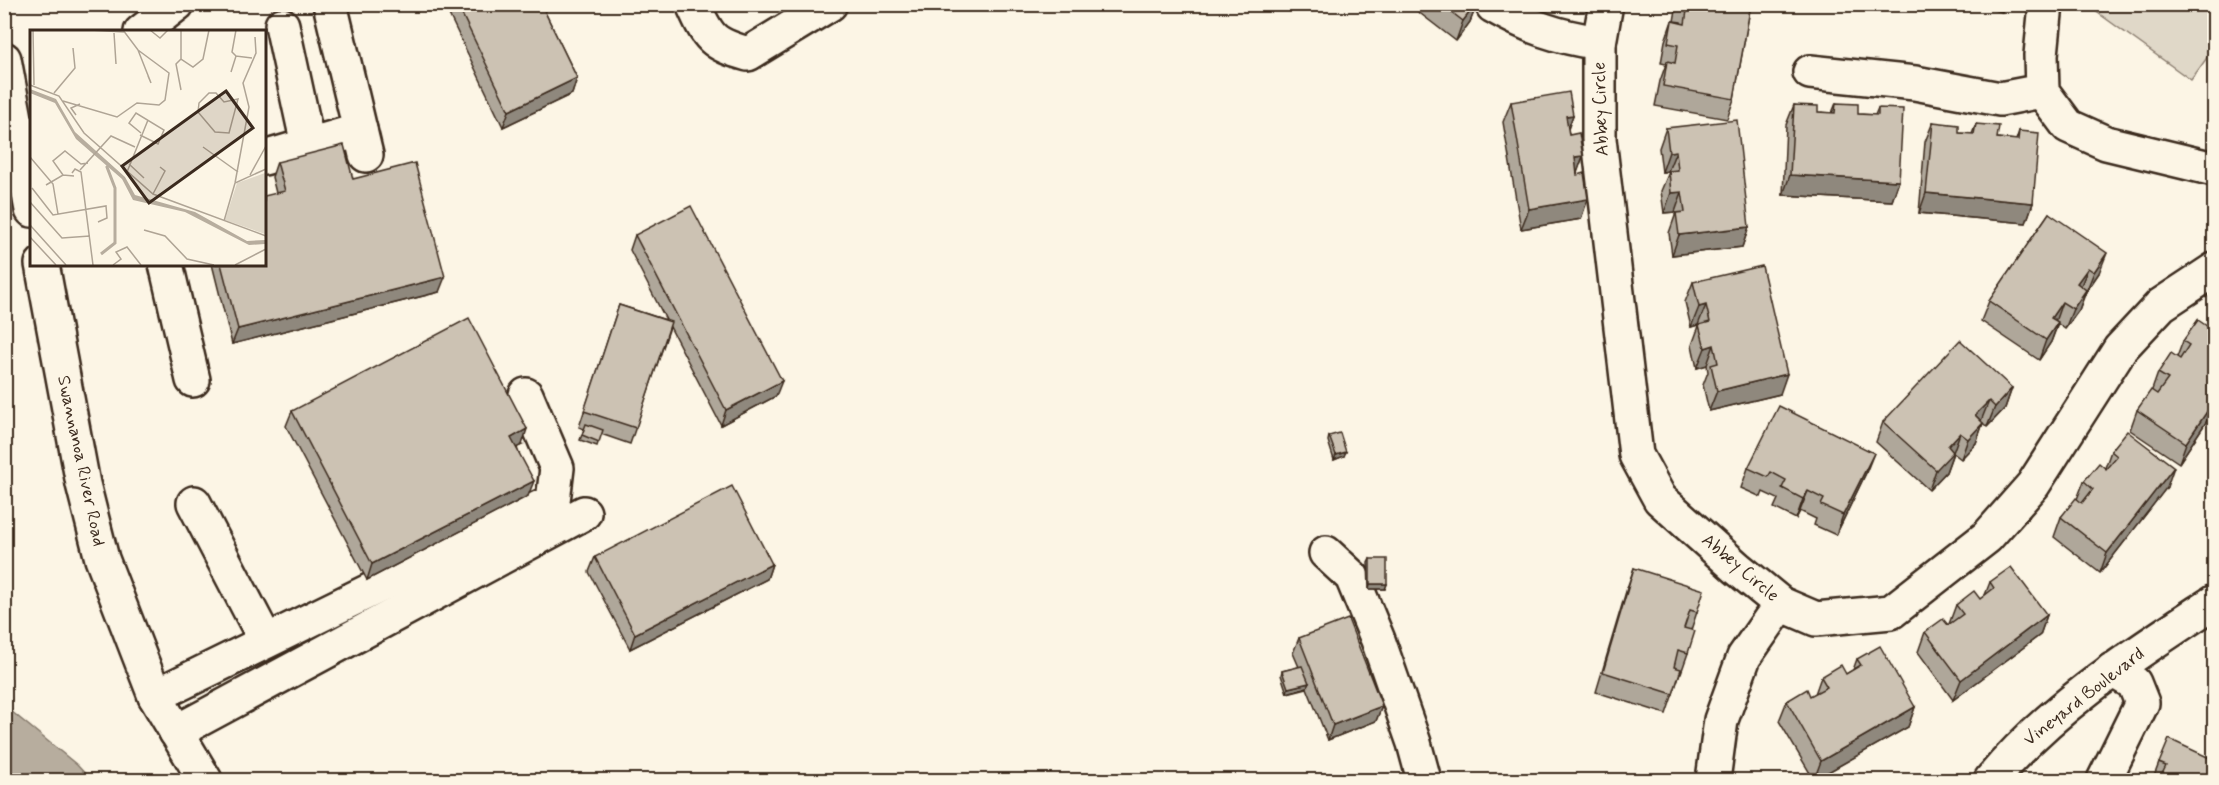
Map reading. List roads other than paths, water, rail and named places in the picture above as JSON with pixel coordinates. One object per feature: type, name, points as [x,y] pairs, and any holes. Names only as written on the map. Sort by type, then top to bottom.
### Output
[{"type":"street","points":[[144,30],[177,4]]},
{"type":"street","points":[[266,157],[308,145],[363,142],[330,4]]},
{"type":"street","points":[[693,4],[707,34],[726,48],[748,54],[830,4]]},
{"type":"street","name":"Abbey Circle","points":[[1606,4],[1599,43],[1599,140],[1636,455],[1660,499],[1781,604],[1816,620],[1891,612],[1987,537],[2033,485],[2120,349],[2161,305],[2214,270]]},
{"type":"street","points":[[2046,4],[2041,55],[2042,91],[2068,126],[2106,143],[2214,169]]},
{"type":"street","points":[[1493,6],[1521,22],[1559,36],[1599,43]]},
{"type":"street","points":[[282,25],[308,145]]},
{"type":"street","points":[[4,59],[24,118],[30,187]]},
{"type":"street","points":[[1810,72],[1915,84],[2000,99],[2042,91]]},
{"type":"street","name":"Swannanoa River Road","points":[[42,266],[83,484],[102,559],[155,696],[205,780]]},
{"type":"street","points":[[166,266],[193,380]]},
{"type":"street","points":[[155,696],[553,501],[557,468],[526,395]]},
{"type":"street","points":[[194,503],[266,641]]},
{"type":"street","points":[[176,732],[584,513]]},
{"type":"street","points":[[1326,554],[1352,577],[1382,650],[1414,743],[1424,780]]},
{"type":"street","name":"Vineyard Boulevard","points":[[1991,780],[2015,752],[2112,670],[2214,602]]},
{"type":"street","points":[[1713,780],[1721,720],[1744,657],[1781,604]]},
{"type":"street","points":[[2104,780],[2142,703],[2134,683],[2112,670]]}]
